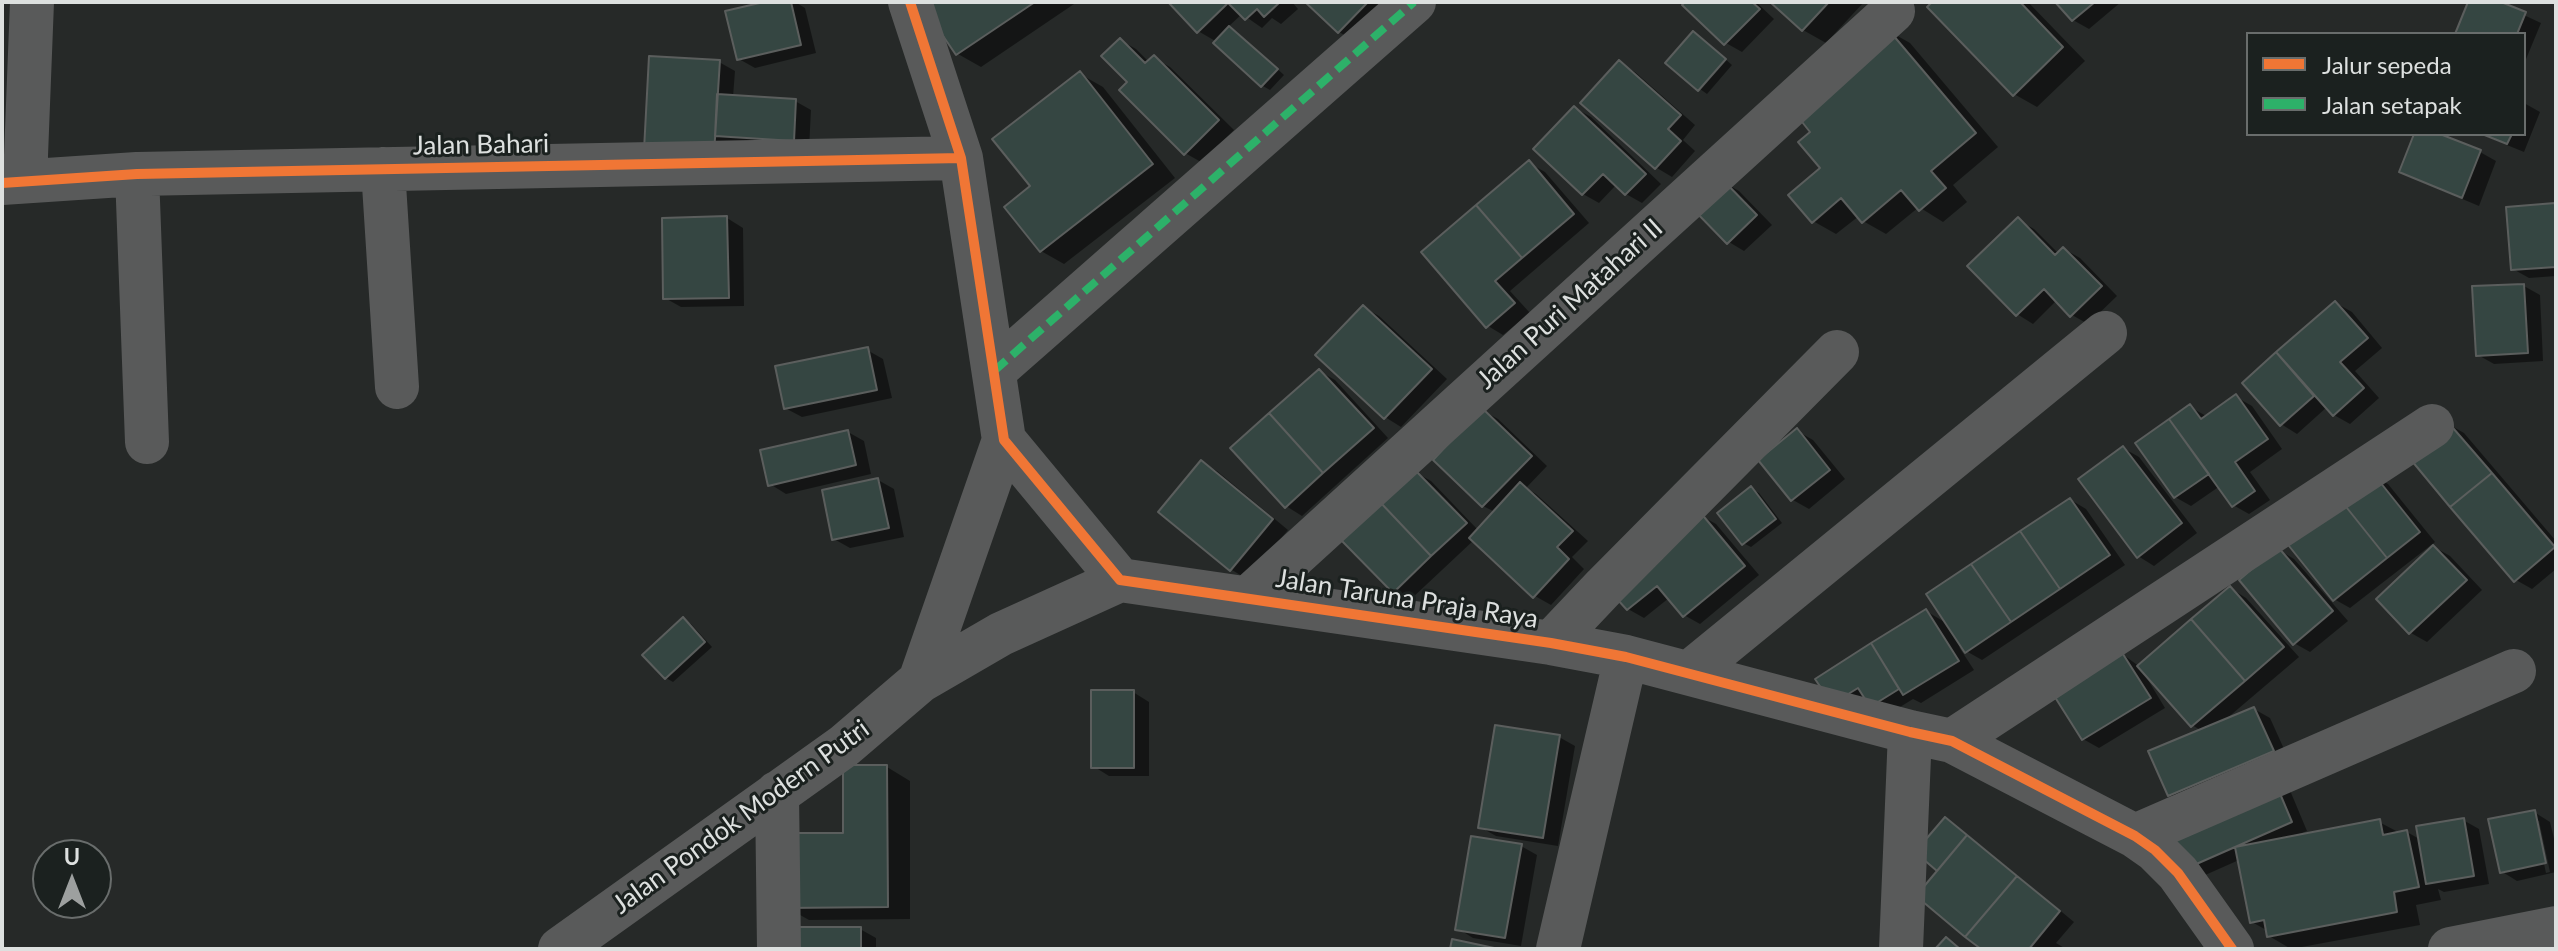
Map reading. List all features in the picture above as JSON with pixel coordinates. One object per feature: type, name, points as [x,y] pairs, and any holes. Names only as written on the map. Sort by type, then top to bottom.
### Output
[{"type":"street","points":[[14,182],[32,2]]},
{"type":"street","points":[[910,2],[961,158],[1004,440],[920,681]]},
{"type":"street","points":[[994,371],[1414,2]]},
{"type":"street","name":"Jalan Puri Matahari II","points":[[1248,598],[1893,11]]},
{"type":"street","name":"Jalan Bahari","points":[[14,182],[137,174],[961,158]]},
{"type":"street","points":[[383,169],[397,387]]},
{"type":"street","points":[[137,174],[147,442]]},
{"type":"street","points":[[1689,673],[2105,333]]},
{"type":"street","points":[[1551,643],[1837,352]]},
{"type":"street","points":[[1952,741],[2432,426]]},
{"type":"street","points":[[1004,440],[1120,580]]},
{"type":"street","name":"Jalan Taruna Praja Raya","points":[[1120,580],[1551,643],[1626,657],[1952,741],[2135,836],[2155,850],[2178,873],[2232,949]]},
{"type":"street","name":"Jalan Pondok Modern Putri","points":[[560,949],[844,746],[920,681],[1001,634],[1120,580]]},
{"type":"street","points":[[1558,949],[1626,657]]},
{"type":"street","points":[[2135,836],[2514,671]]},
{"type":"street","points":[[1901,949],[1910,732]]},
{"type":"street","points":[[777,793],[779,949]]},
{"type":"street","points":[[2450,949],[2556,928]]},
{"type":"building","points":[[764,2],[791,2],[801,45],[737,60],[725,11]]},
{"type":"building","points":[[920,2],[1035,2],[956,55]]},
{"type":"building","points":[[1168,2],[1280,2],[1264,17],[1257,9],[1245,20],[1228,3],[1197,33]]},
{"type":"building","points":[[1305,2],[1368,2],[1338,33]]},
{"type":"building","points":[[1685,2],[1752,2],[1760,9],[1724,45],[1682,5]]},
{"type":"building","points":[[1770,2],[1829,2],[1802,31]]},
{"type":"building","points":[[1932,2],[2020,2],[2063,47],[2013,96],[1927,7]]},
{"type":"building","points":[[2055,2],[2095,2],[2072,21]]},
{"type":"building","points":[[2468,2],[2501,2],[2526,12],[2518,32],[2456,32]]},
{"type":"building","points":[[1229,26],[1278,69],[1261,87],[1213,43]]},
{"type":"building","points":[[1887,28],[1976,133],[1931,171],[1946,188],[1919,211],[1901,190],[1862,223],[1841,198],[1812,223],[1788,195],[1820,168],[1798,142],[1810,132],[1791,108]]},
{"type":"building","points":[[1693,31],[1726,59],[1698,91],[1665,63]]},
{"type":"building","points":[[1120,38],[1145,63],[1154,55],[1219,120],[1184,155],[1119,90],[1127,82],[1101,56]]},
{"type":"building","points":[[649,56],[720,60],[714,154],[644,150]]},
{"type":"building","points":[[1619,60],[1681,115],[1668,129],[1681,141],[1655,169],[1580,103]]},
{"type":"building","points":[[1080,71],[1153,164],[1040,252],[1004,207],[1030,186],[992,139]]},
{"type":"building","points":[[717,94],[796,99],[794,141],[715,136]]},
{"type":"building","points":[[1574,106],[1646,174],[1625,195],[1603,174],[1582,195],[1533,149]]},
{"type":"building","points":[[2413,136],[2445,136],[2481,150],[2462,198],[2399,172]]},
{"type":"building","points":[[2487,136],[2511,136],[2507,144]]},
{"type":"building","points":[[1529,160],[1574,214],[1522,258],[1476,205]]},
{"type":"building","points":[[1722,179],[1757,215],[1727,244],[1692,208]]},
{"type":"building","points":[[2555,203],[2556,267],[2511,270],[2506,207]]},
{"type":"building","points":[[1476,205],[1522,258],[1495,281],[1515,303],[1486,328],[1421,252]]},
{"type":"building","points":[[727,216],[729,298],[663,299],[662,218]]},
{"type":"building","points":[[2018,217],[2055,255],[2063,247],[2102,286],[2070,317],[2044,289],[2016,316],[1967,266]]},
{"type":"building","points":[[2524,284],[2528,353],[2476,356],[2472,286]]},
{"type":"building","points":[[2335,301],[2368,338],[2340,362],[2364,388],[2333,416],[2276,352]]},
{"type":"building","points":[[1363,305],[1432,369],[1384,419],[1315,355]]},
{"type":"building","points":[[868,347],[877,390],[784,409],[775,366]]},
{"type":"building","points":[[2276,352],[2314,396],[2280,426],[2242,383]]},
{"type":"building","points":[[1319,369],[1374,428],[1323,473],[1269,413]]},
{"type":"building","points":[[2236,394],[2268,439],[2235,462],[2255,491],[2232,507],[2169,419],[2190,404],[2201,419]]},
{"type":"building","points":[[1482,408],[1532,456],[1482,507],[1433,460]]},
{"type":"building","points":[[1269,413],[1323,473],[1285,508],[1230,448]]},
{"type":"building","points":[[2169,419],[2209,474],[2174,498],[2135,443]]},
{"type":"building","points":[[2447,421],[2492,473],[2450,507],[2407,455]]},
{"type":"building","points":[[1797,428],[1830,470],[1791,501],[1758,460]]},
{"type":"building","points":[[848,430],[856,465],[768,486],[760,450]]},
{"type":"building","points":[[2123,446],[2182,523],[2137,558],[2078,479]]},
{"type":"building","points":[[1201,460],[1273,519],[1230,571],[1158,512]]},
{"type":"building","points":[[1415,470],[1467,523],[1431,556],[1380,502]]},
{"type":"building","points":[[2372,472],[2420,532],[2387,558],[2339,498]]},
{"type":"building","points":[[2492,473],[2555,547],[2514,582],[2450,507]]},
{"type":"building","points":[[878,478],[889,528],[832,540],[822,490]]},
{"type":"building","points":[[1520,482],[1573,531],[1557,547],[1569,559],[1533,598],[1469,538]]},
{"type":"building","points":[[1751,486],[1776,519],[1742,545],[1717,513]]},
{"type":"building","points":[[2070,498],[2110,555],[2060,589],[2020,531]]},
{"type":"building","points":[[2339,498],[2387,558],[2333,601],[2285,541]]},
{"type":"building","points":[[1380,502],[1431,556],[1393,593],[1341,540]]},
{"type":"building","points":[[1700,512],[1745,566],[1683,617],[1657,586],[1627,610],[1608,589]]},
{"type":"building","points":[[2020,531],[2060,589],[2011,622],[1971,564]]},
{"type":"building","points":[[2433,545],[2467,580],[2409,634],[2376,599]]},
{"type":"building","points":[[2278,547],[2333,611],[2293,645],[2239,580]]},
{"type":"building","points":[[1971,564],[2011,622],[1965,653],[1926,594]]},
{"type":"building","points":[[2230,586],[2284,647],[2245,681],[2191,619]]},
{"type":"building","points":[[1926,609],[1959,661],[1903,695],[1871,643]]},
{"type":"building","points":[[683,617],[705,642],[665,679],[642,655]]},
{"type":"building","points":[[2191,619],[2245,681],[2191,727],[2137,666]]},
{"type":"building","points":[[1871,643],[1899,689],[1870,707],[1858,688],[1832,704],[1815,679]]},
{"type":"building","points":[[2121,651],[2151,698],[2082,740],[2053,694]]},
{"type":"building","points":[[1091,690],[1134,690],[1134,768],[1091,768]]},
{"type":"building","points":[[2254,707],[2274,751],[2168,796],[2148,751]]},
{"type":"building","points":[[1495,725],[1560,735],[1543,838],[1478,828]]},
{"type":"building","points":[[843,765],[887,765],[888,907],[784,908],[784,833],[843,833]]},
{"type":"building","points":[[2273,777],[2292,822],[2185,869],[2166,824]]},
{"type":"building","points":[[2535,810],[2546,863],[2500,873],[2488,819]]},
{"type":"building","points":[[1945,817],[1967,835],[1937,871],[1915,852]]},
{"type":"building","points":[[2464,818],[2474,876],[2426,884],[2416,826]]},
{"type":"building","points":[[2380,819],[2383,835],[2407,830],[2419,887],[2394,892],[2397,912],[2267,937],[2264,920],[2250,923],[2235,847]]},
{"type":"building","points":[[1967,835],[2017,876],[1965,937],[1916,896]]},
{"type":"building","points":[[1471,836],[1522,844],[1505,938],[1455,930]]},
{"type":"building","points":[[2017,876],[2060,911],[2029,949],[1981,949],[1965,937]]},
{"type":"building","points":[[790,927],[861,927],[861,949],[790,949]]},
{"type":"building","points":[[1946,937],[1960,949],[1935,949]]},
{"type":"building","points":[[1452,939],[1499,949],[1450,949]]},
{"type":"marked path","points":[[994,371],[1414,2]]},
{"type":"cycle path","points":[[910,2],[961,158],[1004,440],[1120,580],[1551,643],[1626,657],[1952,741],[2135,836],[2155,850],[2178,873],[2232,949]]},
{"type":"cycle path","points":[[2,183],[137,174],[961,158]]}]
